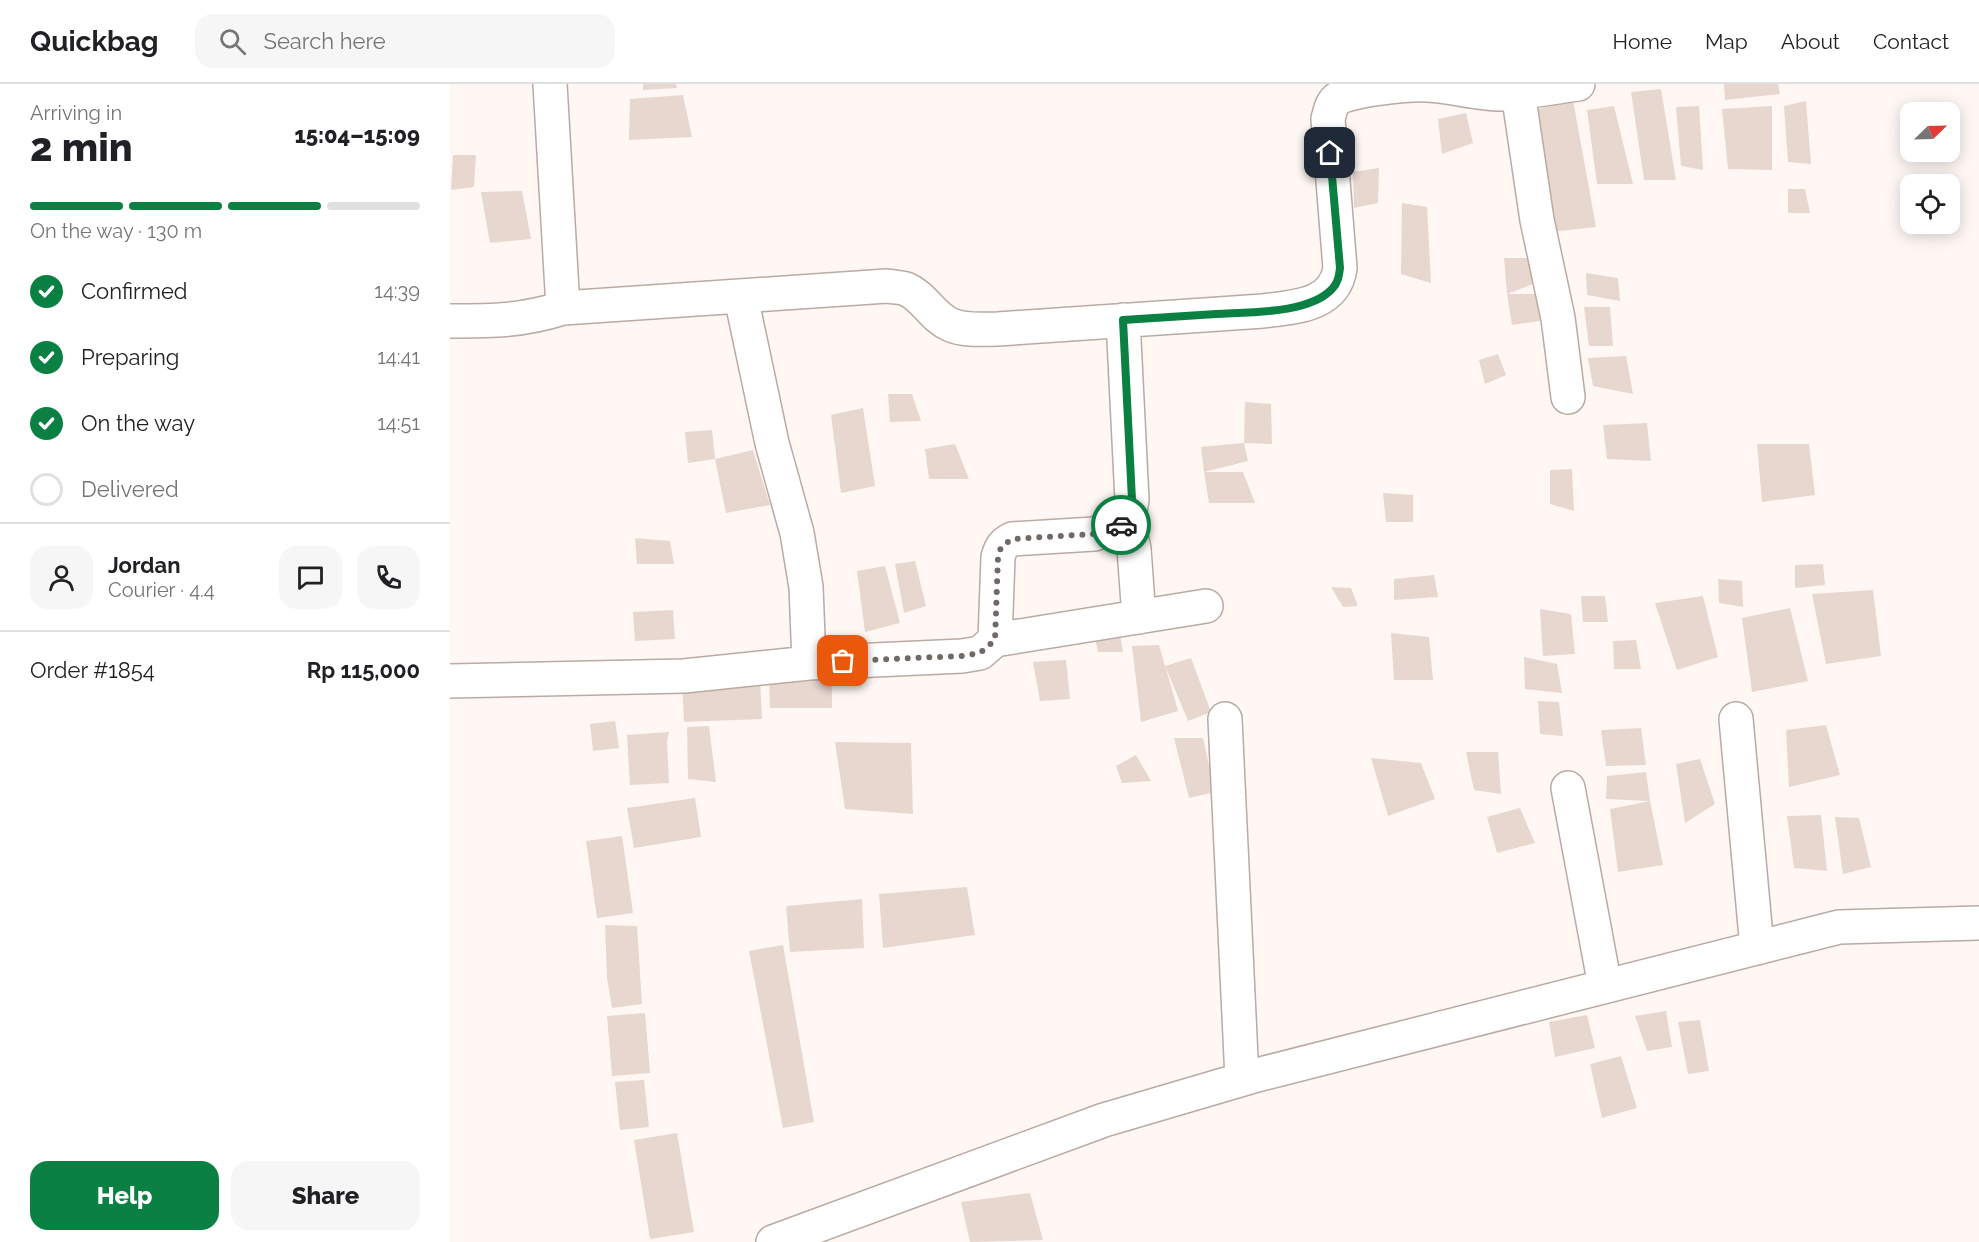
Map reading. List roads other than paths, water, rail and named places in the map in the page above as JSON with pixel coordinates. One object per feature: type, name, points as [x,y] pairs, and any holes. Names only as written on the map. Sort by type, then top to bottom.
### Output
[{"type":"street","points":[[550,84],[563,308]]},
{"type":"street","points":[[450,321],[501,321],[534,317],[563,308],[887,286],[906,289],[927,304],[936,317],[952,326],[970,329],[1273,310],[1301,306],[1332,290],[1338,280],[1340,268],[1328,119],[1331,107],[1338,99],[1352,92],[1424,84],[1481,93],[1518,92],[1578,84]]},
{"type":"street","points":[[1518,92],[1537,220],[1558,318],[1568,397]]},
{"type":"street","points":[[741,297],[772,443],[797,533],[806,587],[809,663]]},
{"type":"street","points":[[1123,320],[1132,500],[1128,523],[1134,549],[1139,617]]},
{"type":"street","points":[[995,640],[998,557],[1005,543],[1012,539],[1094,534],[1128,523]]},
{"type":"street","points":[[450,681],[684,676],[809,663],[962,656],[980,653],[995,640],[1206,606]]},
{"type":"street","points":[[1225,719],[1242,1079]]},
{"type":"street","points":[[1736,719],[1757,948]]},
{"type":"street","points":[[1568,788],[1605,986]]},
{"type":"street","points":[[773,1242],[1104,1120],[1242,1079],[1839,927],[1979,923]]}]
